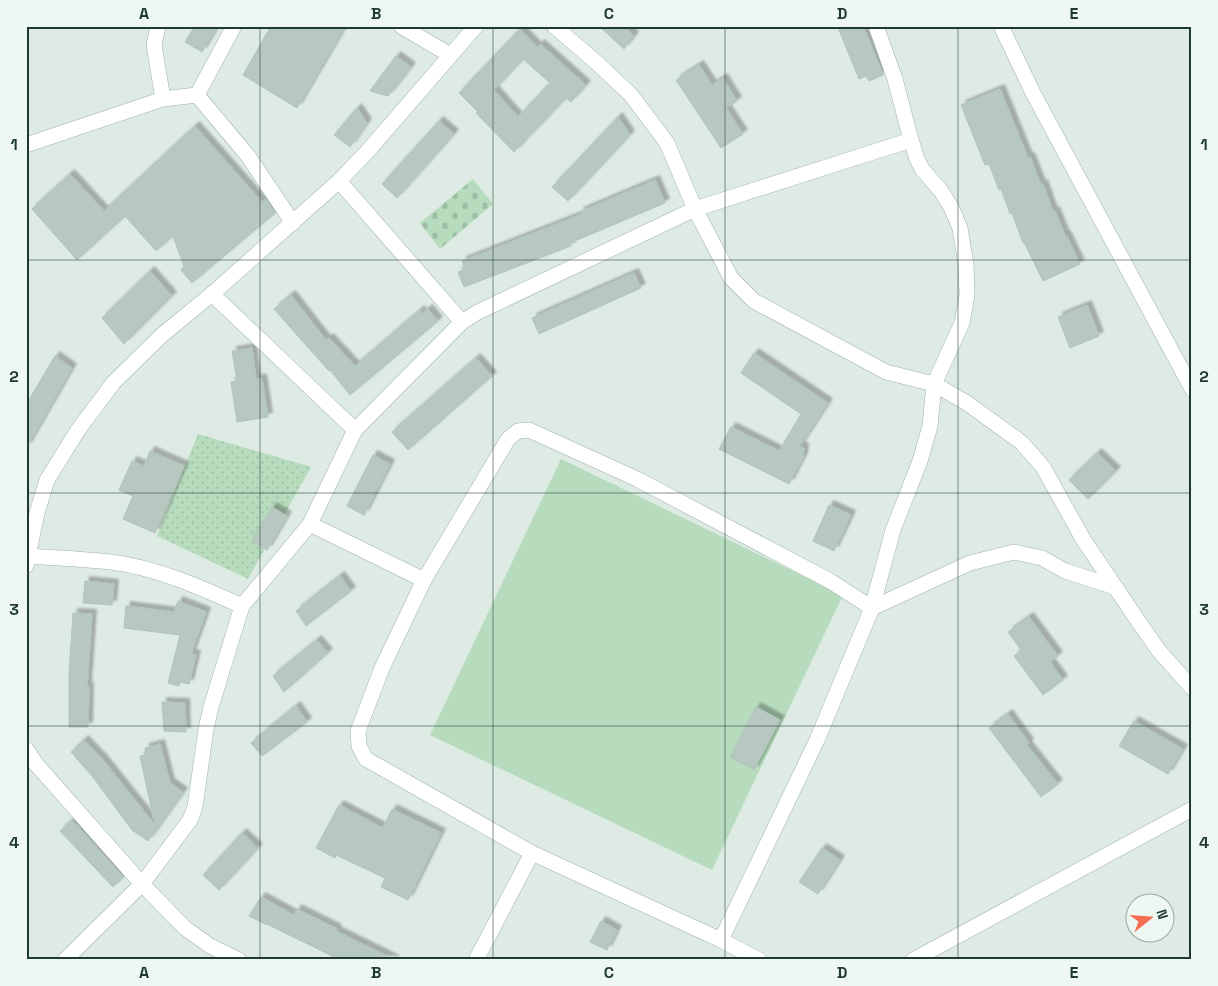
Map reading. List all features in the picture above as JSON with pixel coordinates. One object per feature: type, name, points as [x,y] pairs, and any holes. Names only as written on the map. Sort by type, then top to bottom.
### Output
[{"type":"street","points":[[158,26],[154,45],[163,99]]},
{"type":"street","points":[[197,94],[234,26]]},
{"type":"street","points":[[401,26],[450,56]]},
{"type":"street","points":[[242,606],[159,572],[112,562],[27,561],[37,513],[47,480],[78,430],[114,382],[162,335],[293,224],[339,181],[366,153],[476,26]]},
{"type":"street","points":[[554,26],[631,95],[667,144],[695,210],[731,278],[754,300],[886,372],[934,384],[967,403],[1022,443],[1043,467],[1083,539],[1159,651],[1192,688]]},
{"type":"street","points":[[721,940],[817,740],[872,608],[893,530],[930,426],[934,384],[962,323],[967,295],[966,265],[960,228],[951,206],[922,169],[917,159],[895,79],[876,26]]},
{"type":"street","points":[[1001,26],[1033,93],[1192,389]]},
{"type":"street","points":[[26,145],[163,99],[197,94]]},
{"type":"street","points":[[197,94],[248,156],[293,224]]},
{"type":"street","points":[[65,960],[142,884],[190,820],[195,806],[211,707],[242,606],[310,524],[355,430],[462,322],[506,298],[695,210],[911,140]]},
{"type":"street","points":[[339,181],[462,322]]},
{"type":"street","points":[[212,294],[355,430]]},
{"type":"street","points":[[759,960],[721,940],[532,853],[366,759],[359,746],[358,731],[382,668],[424,580],[508,439],[518,431],[530,430],[637,479],[830,581],[872,608]]},
{"type":"street","points":[[310,524],[424,580]]},
{"type":"street","points":[[872,608],[970,563],[1014,552],[1042,558],[1065,570],[1115,587]]},
{"type":"street","points":[[26,749],[36,764],[142,884],[185,928],[210,946],[239,960]]},
{"type":"street","points":[[913,960],[1192,808]]},
{"type":"street","points":[[476,960],[532,853]]},
{"type":"green space","points":[[473,179],[493,204],[440,249],[420,223]]},
{"type":"green space","points":[[198,434],[311,467],[248,579],[157,536]]},
{"type":"green space","points":[[561,459],[843,595],[712,870],[430,735]]},
{"type":"building","points":[[195,26],[217,26],[202,52],[185,42]]},
{"type":"building","points":[[271,26],[345,26],[297,108],[243,75]]},
{"type":"building","points":[[599,26],[623,26],[634,36],[624,49]]},
{"type":"building","points":[[848,26],[863,26],[883,75],[869,81],[866,76],[859,79],[839,30]]},
{"type":"building","points":[[520,29],[537,47],[540,44],[586,85],[571,102],[566,98],[514,152],[459,93]],"holes":[[[523,59],[550,83],[518,117],[494,90]]]},
{"type":"building","points":[[396,56],[411,67],[388,96],[370,91]]},
{"type":"building","points":[[699,65],[712,85],[723,78],[737,101],[726,108],[743,134],[721,148],[676,80]]},
{"type":"building","points":[[1000,89],[1028,158],[1030,157],[1041,185],[1043,184],[1053,212],[1055,211],[1065,236],[1080,264],[1043,281],[1023,243],[1012,213],[1010,214],[989,164],[985,165],[961,105]]},
{"type":"building","points":[[357,108],[367,123],[350,147],[334,135]]},
{"type":"building","points":[[618,117],[630,135],[568,201],[552,187]]},
{"type":"building","points":[[439,121],[454,134],[397,198],[382,184]]},
{"type":"building","points":[[195,126],[262,202],[266,199],[275,213],[192,283],[181,270],[184,266],[173,236],[156,251],[125,216],[77,260],[32,209],[70,174],[104,211]]},
{"type":"building","points":[[655,180],[665,203],[570,243],[571,246],[464,287],[458,272],[465,269],[462,261],[582,214],[579,212]]},
{"type":"building","points":[[150,271],[172,296],[124,344],[102,318]]},
{"type":"building","points":[[634,273],[641,288],[539,334],[532,318]]},
{"type":"building","points":[[291,295],[326,340],[329,338],[355,366],[420,310],[422,314],[428,309],[438,321],[350,395],[330,370],[274,309]]},
{"type":"building","points":[[1087,305],[1099,336],[1070,348],[1058,317]]},
{"type":"building","points":[[252,348],[256,379],[262,379],[268,417],[237,422],[231,382],[237,381],[232,351]]},
{"type":"building","points":[[754,353],[828,403],[800,446],[804,448],[803,457],[789,484],[719,449],[731,427],[779,451],[801,414],[741,373]]},
{"type":"building","points":[[55,356],[72,368],[26,448],[26,405]]},
{"type":"building","points":[[476,358],[492,376],[408,450],[392,432]]},
{"type":"building","points":[[150,451],[184,466],[155,533],[123,519],[133,496],[119,490],[132,461],[144,466]]},
{"type":"building","points":[[1097,453],[1116,471],[1088,499],[1069,480]]},
{"type":"building","points":[[373,455],[390,464],[364,515],[347,506]]},
{"type":"building","points":[[829,505],[851,515],[834,551],[813,541]]},
{"type":"building","points":[[272,507],[287,516],[267,550],[252,541]]},
{"type":"building","points":[[340,576],[351,591],[306,626],[296,611]]},
{"type":"building","points":[[85,581],[114,584],[112,605],[83,603]]},
{"type":"building","points":[[178,601],[206,612],[191,654],[196,655],[189,684],[180,682],[179,686],[168,683],[180,635],[124,628],[126,606],[174,612]]},
{"type":"building","points":[[73,613],[92,614],[87,687],[89,687],[88,727],[69,727],[69,673]]},
{"type":"building","points":[[1029,617],[1058,656],[1050,662],[1063,680],[1043,695],[1014,656],[1021,650],[1008,632]]},
{"type":"building","points":[[317,640],[328,653],[284,692],[273,676]]},
{"type":"building","points":[[162,702],[185,703],[186,732],[164,731]]},
{"type":"building","points":[[296,706],[307,722],[262,756],[251,743]]},
{"type":"building","points":[[756,707],[780,720],[754,770],[730,757]]},
{"type":"building","points":[[1008,714],[1029,743],[1027,745],[1058,784],[1041,797],[989,728]]},
{"type":"building","points":[[1134,721],[1183,749],[1168,774],[1119,746]]},
{"type":"building","points":[[84,740],[103,760],[155,825],[140,756],[146,755],[145,748],[160,744],[170,783],[183,792],[148,841],[132,830],[92,776],[71,752]]},
{"type":"building","points":[[339,805],[383,828],[392,809],[441,833],[408,900],[381,887],[385,878],[336,855],[335,858],[316,848]]},
{"type":"building","points":[[72,820],[123,877],[113,887],[60,831]]},
{"type":"building","points":[[242,833],[258,848],[219,890],[203,875]]},
{"type":"building","points":[[822,848],[840,860],[818,894],[799,882]]},
{"type":"building","points":[[261,897],[294,915],[297,909],[337,929],[336,931],[395,960],[340,960],[249,916]]},
{"type":"building","points":[[601,921],[617,930],[607,950],[590,942]]}]
